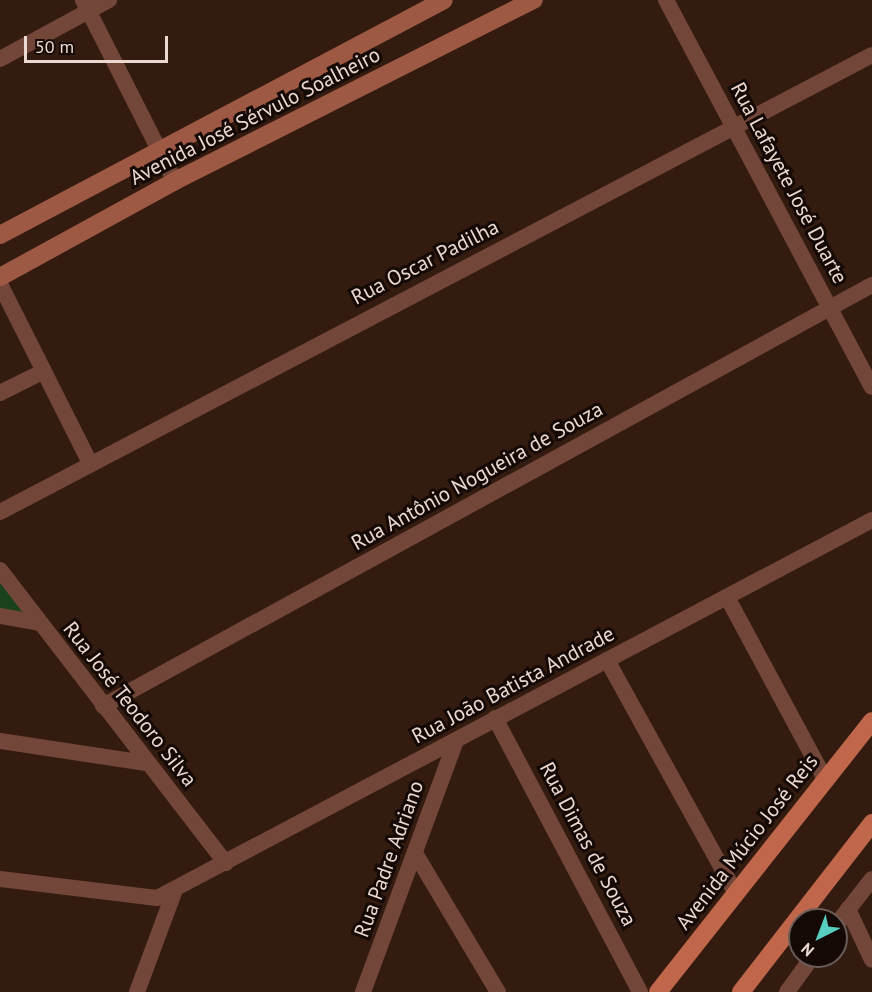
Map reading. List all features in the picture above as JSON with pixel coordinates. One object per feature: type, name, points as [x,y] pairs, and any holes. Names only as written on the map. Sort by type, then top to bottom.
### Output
[{"type":"main road","name":"Avenida José Sérvulo Soalheiro","points":[[0,235],[444,0]]},
{"type":"main road","name":"Avenida José Sérvulo Soalheiro","points":[[0,277],[175,181],[534,0]]},
{"type":"main road","name":"Avenida Múcio José Reis","points":[[658,992],[734,890],[872,721]]},
{"type":"main road","points":[[741,992],[872,823]]},
{"type":"street","points":[[0,59],[85,5],[109,0]]},
{"type":"street","name":"Rua Lafayete José Duarte","points":[[666,0],[872,387]]},
{"type":"street","points":[[85,5],[175,181]]},
{"type":"street","name":"Rua Oscar Padilha","points":[[0,512],[89,461],[872,55]]},
{"type":"street","points":[[0,284],[89,461]]},
{"type":"street","name":"Rua Antônio Nogueira de Souza","points":[[103,706],[872,285]]},
{"type":"street","points":[[0,393],[44,371]]},
{"type":"street","name":"Rua João Batista Andrade","points":[[0,879],[139,899],[175,890],[495,718],[872,520]]},
{"type":"street","name":"Rua José Teodoro Silva","points":[[0,570],[226,863]]},
{"type":"street","points":[[727,597],[825,779]]},
{"type":"street","points":[[0,616],[39,623]]},
{"type":"street","points":[[608,660],[734,890]]},
{"type":"street","name":"Rua Dimas de Souza","points":[[495,718],[640,992]]},
{"type":"street","points":[[0,741],[147,763]]},
{"type":"street","name":"Rua Padre Adriano","points":[[363,992],[456,741]]},
{"type":"street","points":[[415,853],[498,992]]},
{"type":"street","points":[[872,879],[848,909],[872,960]]},
{"type":"street","points":[[137,992],[175,890]]},
{"type":"street","points":[[787,992],[804,968]]},
{"type":"green space","points":[[0,578],[29,616],[0,611]]}]
